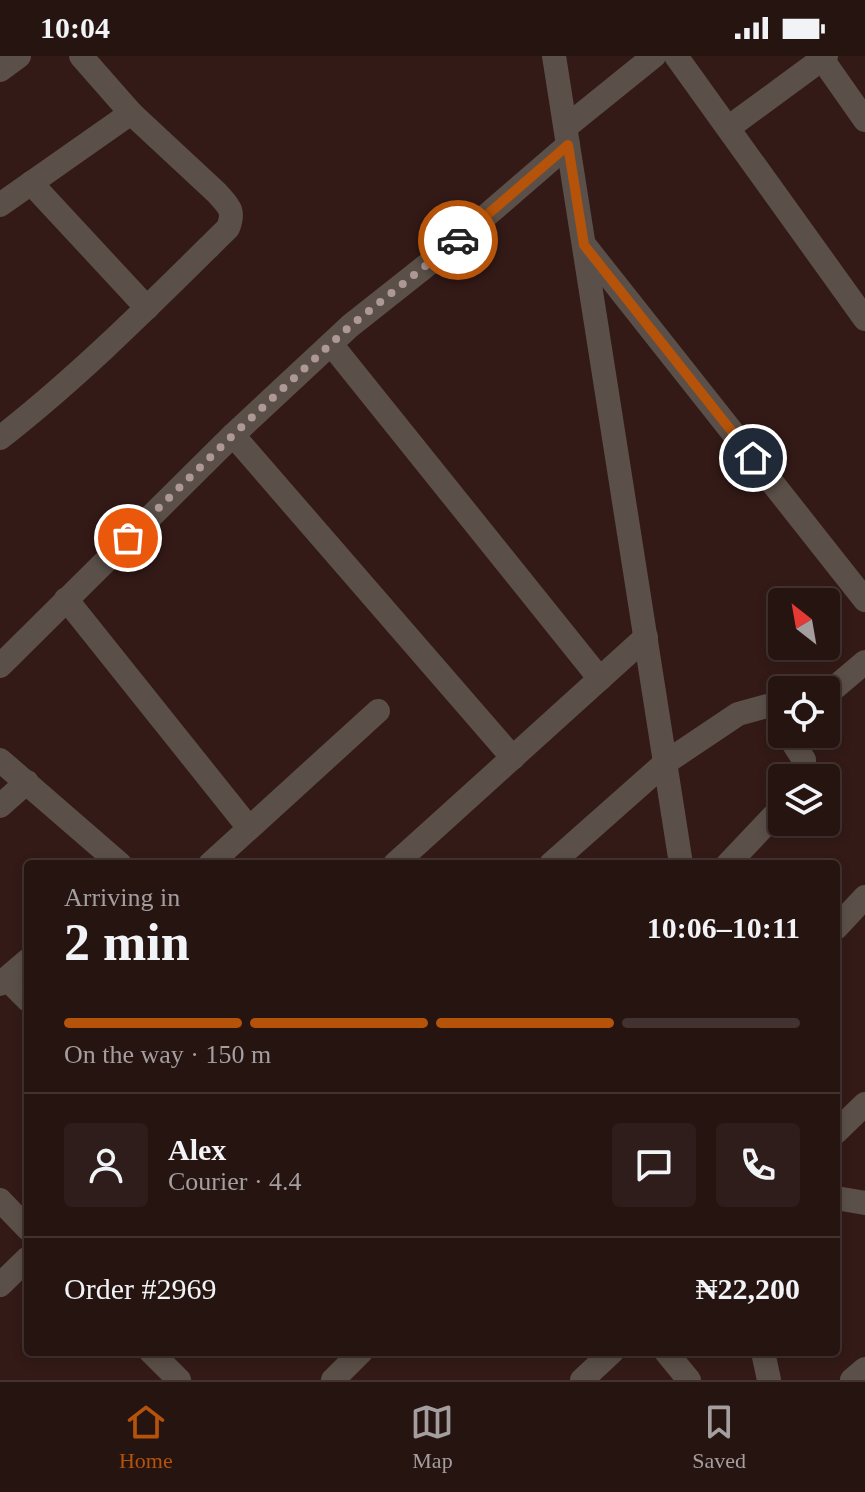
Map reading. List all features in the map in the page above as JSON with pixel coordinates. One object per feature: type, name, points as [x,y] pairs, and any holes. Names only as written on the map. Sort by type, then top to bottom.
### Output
[{"type":"street","points":[[0,70],[19,56]]},
{"type":"street","points":[[4,426],[147,308],[228,228],[232,216],[230,208],[217,193],[131,113],[81,56]]},
{"type":"street","points":[[554,56],[680,860]]},
{"type":"street","points":[[0,666],[233,435],[350,326],[451,246],[654,56]]},
{"type":"street","points":[[676,56],[865,319]]},
{"type":"street","points":[[728,128],[823,57],[865,120]]},
{"type":"street","points":[[0,205],[131,113]]},
{"type":"street","points":[[31,183],[147,308]]},
{"type":"street","points":[[584,245],[865,600]]},
{"type":"street","points":[[331,344],[600,679]]},
{"type":"street","points":[[233,435],[513,758]]},
{"type":"street","points":[[66,599],[249,828]]},
{"type":"street","points":[[399,860],[646,637]]},
{"type":"street","points":[[840,683],[865,662]]},
{"type":"street","points":[[556,860],[665,763],[738,714],[768,706]]},
{"type":"street","points":[[214,860],[378,711]]},
{"type":"street","points":[[0,760],[115,860]]},
{"type":"street","points":[[0,806],[27,782]]},
{"type":"street","points":[[732,860],[768,822]]},
{"type":"street","points":[[840,924],[865,897]]},
{"type":"street","points":[[24,964],[3,982],[24,997]]},
{"type":"street","points":[[840,1128],[865,1104]]},
{"type":"street","points":[[840,1199],[865,1203]]},
{"type":"street","points":[[0,1200],[24,1225]]},
{"type":"street","points":[[0,1285],[24,1262]]},
{"type":"street","points":[[162,1356],[179,1380]]},
{"type":"street","points":[[333,1380],[357,1356]]},
{"type":"street","points":[[582,1380],[608,1356]]},
{"type":"street","points":[[669,1356],[689,1380]]},
{"type":"street","points":[[764,1356],[769,1380]]},
{"type":"street","points":[[852,1380],[865,1369]]},
{"type":"way so far","points":[[128,538],[350,326],[458,240]]},
{"type":"route","points":[[458,240],[568,145],[584,245],[753,458]]}]
